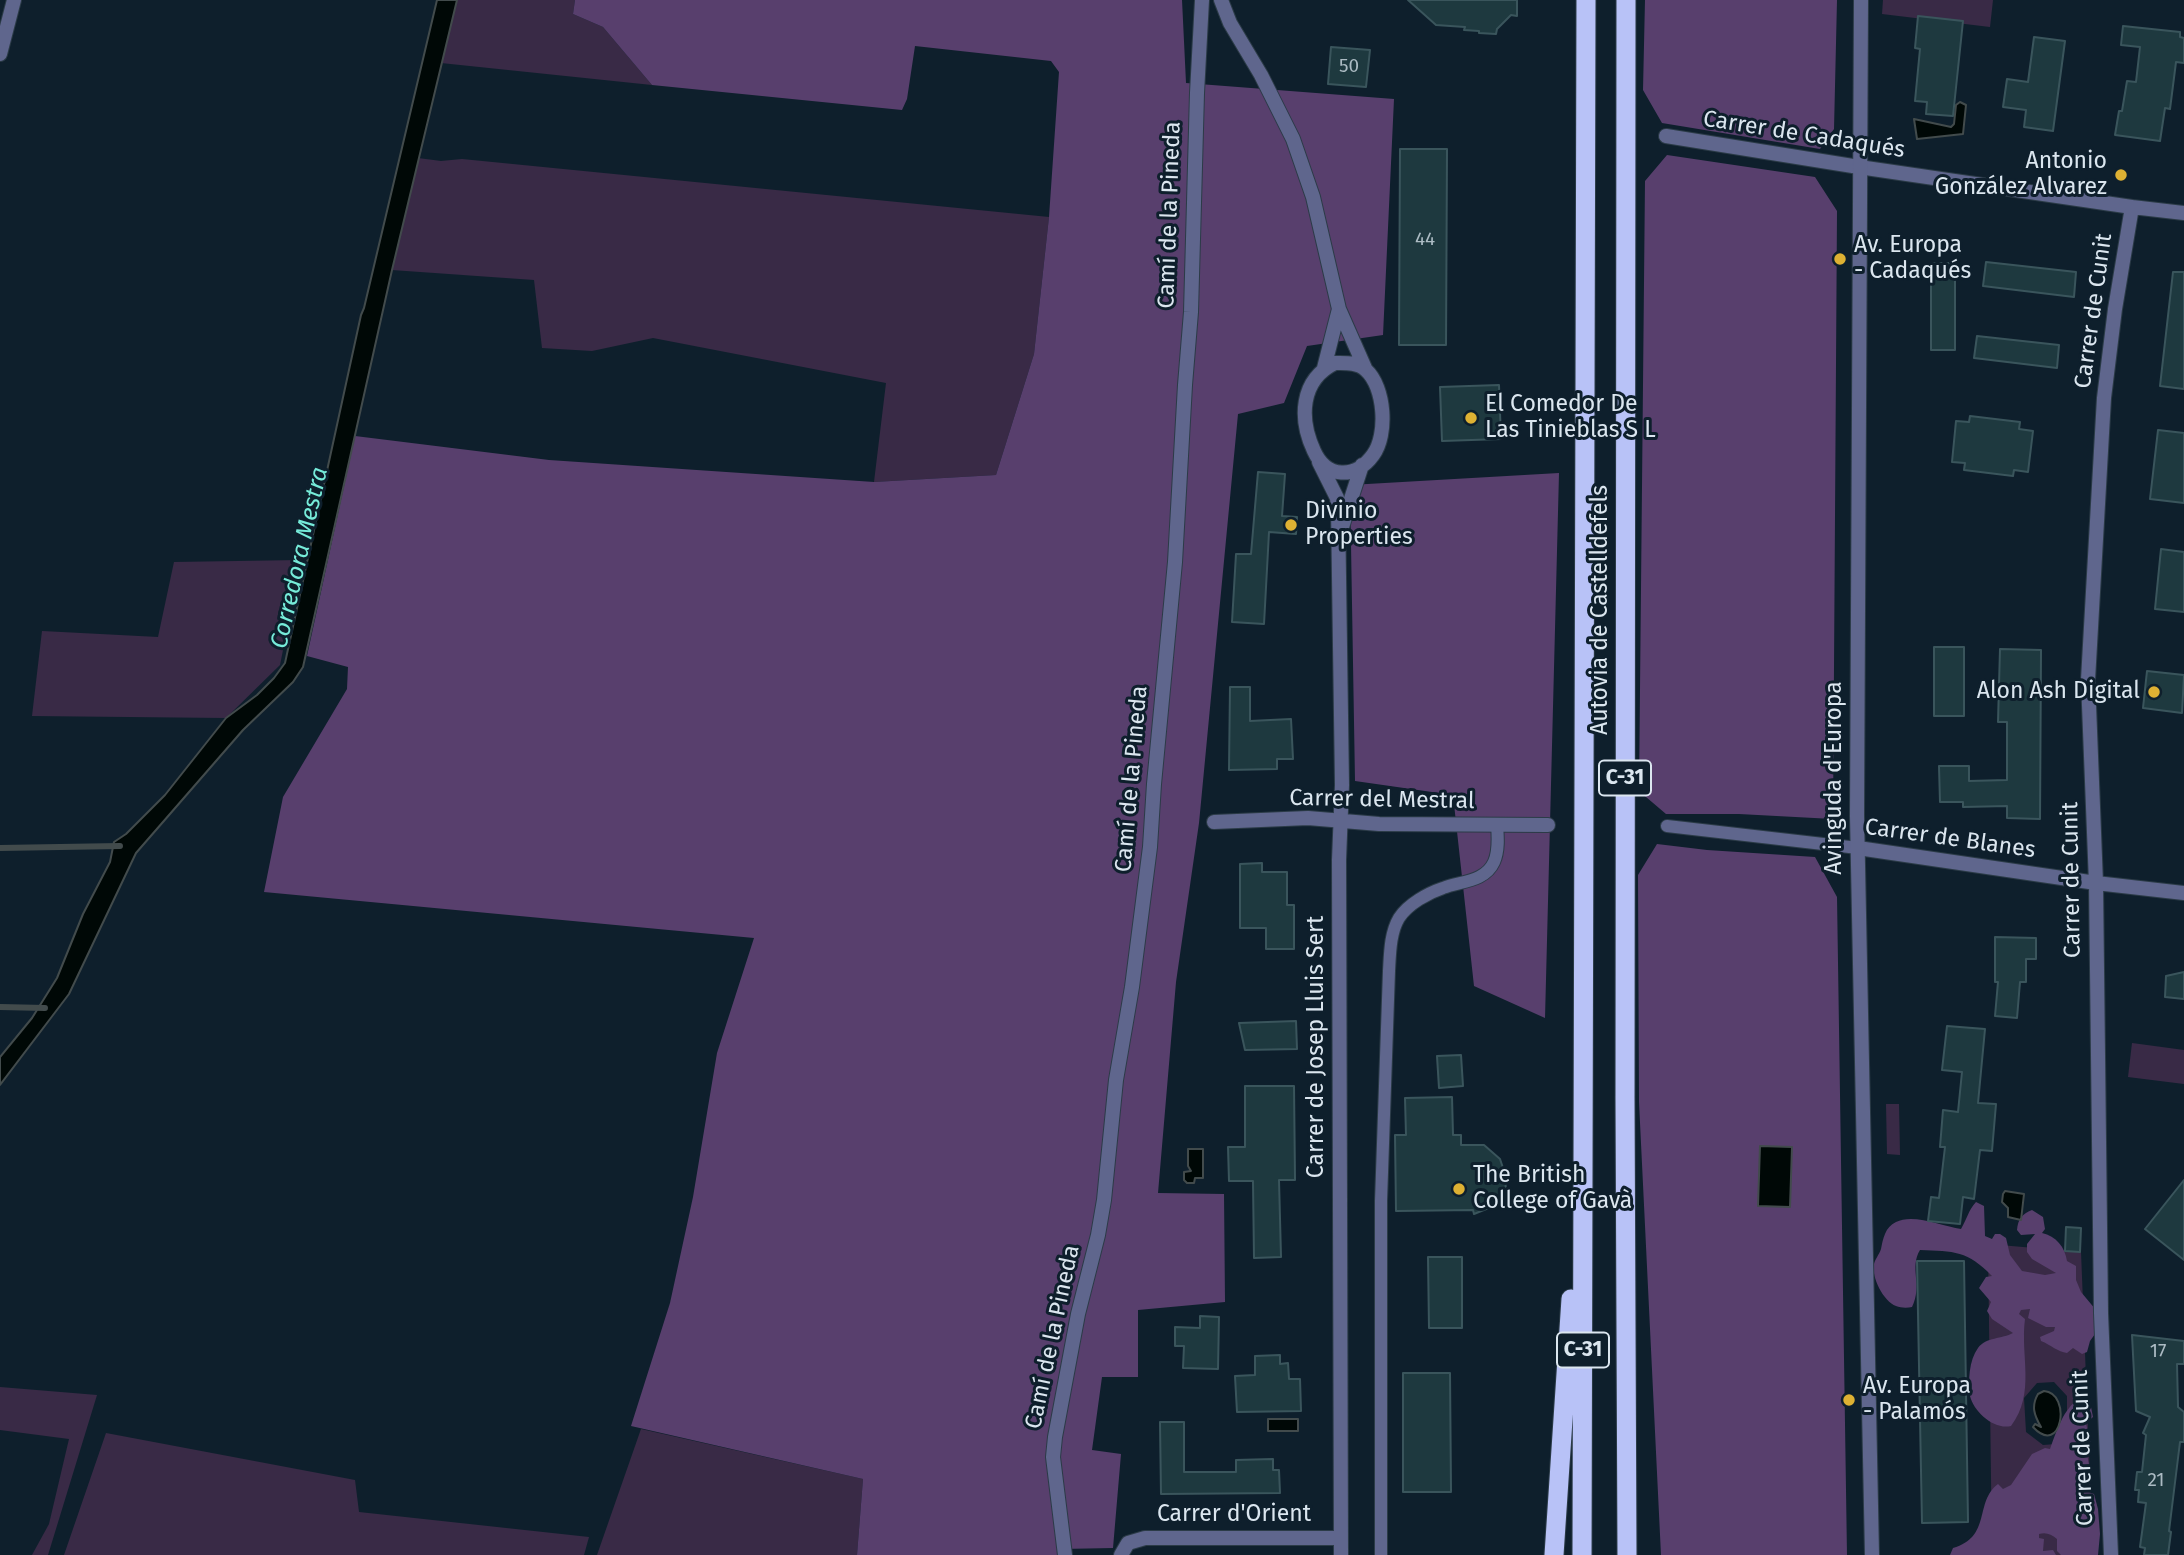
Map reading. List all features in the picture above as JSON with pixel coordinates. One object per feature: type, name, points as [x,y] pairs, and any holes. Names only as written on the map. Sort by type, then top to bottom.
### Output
[{"type":"highway","name":"Autovia de Castelldefels","points":[[1583,1555],[1586,0]]},
{"type":"highway","name":"Autovia de Castelldefels","points":[[1626,0],[1627,1555]]},
{"type":"highway","points":[[1554,1555],[1583,1144]]},
{"type":"street","points":[[0,54],[14,0]]},
{"type":"street","name":"Camí de la Pineda","points":[[1065,1555],[1053,1457],[1055,1437],[1078,1314],[1104,1200],[1116,1080],[1132,987],[1150,847],[1175,562],[1191,312],[1202,0]]},
{"type":"street","name":"Carrer de Josep Lluis Sert","points":[[1221,0],[1230,23],[1261,75],[1293,139],[1313,197],[1339,309],[1365,368],[1377,386],[1381,401],[1383,420],[1379,441],[1373,455],[1362,465],[1339,538]]},
{"type":"street","name":"Avinguda d'Europa","points":[[1861,0],[1858,848],[1872,1555]]},
{"type":"street","name":"Carrer de Cadaqués","points":[[1666,136],[1859,167],[2184,213]]},
{"type":"street","name":"Carrer de Cunit","points":[[2111,1555],[2101,1313],[2096,883],[2088,680],[2104,398],[2132,207]]},
{"type":"street","name":"Carrer de Josep Lluis Sert","points":[[1339,309],[1324,369],[1313,380],[1304,411],[1307,432],[1336,498],[1339,538],[1342,785],[1341,1555]]},
{"type":"street","points":[[1324,369],[1335,363],[1351,363],[1365,368]]},
{"type":"street","points":[[1319,462],[1331,471],[1343,473],[1362,465]]},
{"type":"street","name":"Carrer del Mestral","points":[[1214,822],[1308,818],[1379,824],[1548,825]]},
{"type":"street","name":"Carrer de Blanes","points":[[1858,848],[2096,883],[2184,893]]},
{"type":"street","name":"Carrer d'Orient","points":[[1124,1549],[1145,1538],[1341,1538]]},
{"type":"lane","points":[[1381,1555],[1381,1201],[1392,940],[1399,918],[1420,900],[1443,888],[1477,879],[1488,870],[1494,862],[1497,849],[1497,825]]},
{"type":"lane","name":"Carrer de Blanes","points":[[1667,826],[1858,848]]},
{"type":"shaded area","points":[[437,0],[457,0],[392,270],[303,667],[293,682],[243,730],[136,853],[69,994],[0,1085],[0,1057],[32,1018],[57,978],[83,914],[110,862],[114,842],[126,834],[165,795],[226,718],[257,695],[285,663],[361,315]]},
{"type":"shaded area","points":[[457,0],[575,0],[573,14],[603,27],[652,85],[441,63]]},
{"type":"shaded area","points":[[575,0],[1182,0],[1186,83],[1394,99],[1383,335],[1307,346],[1284,403],[1238,414],[1199,823],[1176,982],[1158,1193],[1224,1194],[1225,1302],[1138,1310],[1138,1377],[1102,1377],[1092,1450],[1121,1454],[1113,1548],[1061,1549],[1059,1555],[857,1555],[863,1479],[631,1426],[670,1303],[693,1197],[717,1053],[754,938],[264,892],[283,797],[347,689],[348,667],[307,656],[355,436],[549,460],[874,482],[996,475],[1034,354],[1049,217],[1059,72],[1051,61],[915,46],[907,99],[902,110],[652,85],[603,27],[573,14]]},
{"type":"shaded area","points":[[1645,0],[1837,0],[1834,129],[1820,149],[1662,123],[1643,90]]},
{"type":"shaded area","points":[[1883,0],[1993,0],[1990,27],[1882,14]]},
{"type":"shaded area","points":[[1960,102],[1966,105],[1963,134],[1917,139],[1914,119],[1951,127],[1954,124],[1956,105]]},
{"type":"shaded area","points":[[1667,155],[1815,177],[1837,211],[1833,819],[1739,814],[1666,814],[1639,791],[1645,181]]},
{"type":"shaded area","points":[[418,158],[441,161],[462,159],[1049,217],[1034,354],[996,475],[874,482],[886,383],[653,338],[592,351],[542,348],[534,280],[392,270]]},
{"type":"shaded area","points":[[1559,473],[1545,1018],[1474,986],[1453,795],[1355,781],[1350,485]]},
{"type":"shaded area","points":[[301,560],[280,665],[226,718],[32,716],[42,631],[158,637],[174,562]]},
{"type":"shaded area","points":[[1657,844],[1815,857],[1837,897],[1847,1555],[1661,1555],[1639,1102],[1638,875]]},
{"type":"shaded area","points":[[2132,1043],[2184,1050],[2184,1084],[2128,1077]]},
{"type":"shaded area","points":[[1886,1104],[1899,1104],[1900,1155],[1887,1154]]},
{"type":"shaded area","points":[[1760,1146],[1792,1147],[1790,1207],[1758,1206]]},
{"type":"shaded area","points":[[1188,1149],[1203,1149],[1203,1178],[1195,1178],[1194,1183],[1184,1180],[1184,1172],[1191,1171],[1188,1166]]},
{"type":"shaded area","points":[[2005,1191],[2024,1194],[2021,1220],[2008,1217],[2008,1208],[2002,1202]]},
{"type":"shaded area","points":[[1976,1202],[1984,1206],[1985,1236],[1992,1239],[1995,1234],[2000,1234],[2006,1238],[2010,1255],[2022,1271],[2045,1275],[2056,1273],[2032,1259],[2027,1252],[2027,1244],[2035,1234],[2021,1235],[2017,1230],[2023,1215],[2032,1210],[2043,1217],[2045,1229],[2042,1233],[2056,1239],[2067,1261],[2076,1266],[2076,1280],[2081,1292],[2096,1310],[2095,1334],[2087,1352],[2082,1354],[2073,1348],[2067,1353],[2041,1341],[2040,1337],[2054,1331],[2055,1327],[2046,1327],[2028,1318],[2030,1309],[2021,1310],[2019,1314],[2025,1319],[2025,1387],[2019,1413],[2011,1426],[2005,1427],[1980,1414],[1970,1396],[1970,1371],[1978,1348],[1985,1342],[2013,1333],[1992,1319],[1987,1311],[1991,1302],[1979,1288],[1986,1277],[1992,1276],[1960,1254],[1920,1250],[1916,1263],[1915,1299],[1912,1307],[1906,1308],[1891,1304],[1887,1300],[1874,1275],[1875,1262],[1885,1234],[1892,1224],[1911,1219],[1961,1229]]},
{"type":"shaded area","points":[[1988,1244],[2081,1252],[2093,1555],[1992,1555]],"holes":[[[2054,1382],[2067,1396],[2067,1430],[2056,1444],[2043,1445],[2026,1432],[2024,1398],[2037,1383]]]},
{"type":"shaded area","points":[[0,1387],[97,1395],[48,1555],[32,1555],[49,1524],[69,1439],[0,1430]]},
{"type":"shaded area","points":[[2044,1391],[2053,1394],[2060,1411],[2057,1430],[2051,1435],[2043,1434],[2033,1427],[2035,1424],[2041,1427],[2034,1407],[2038,1394]]},
{"type":"shaded area","points":[[2076,1401],[2090,1402],[2093,1417],[2086,1423],[2090,1442],[2087,1454],[2090,1470],[2077,1493],[2084,1491],[2094,1494],[2100,1534],[2098,1555],[2061,1555],[2057,1551],[2057,1539],[2044,1533],[2039,1534],[2039,1538],[2044,1539],[2043,1551],[2053,1550],[2056,1555],[1950,1555],[1953,1548],[1973,1536],[1991,1491],[1998,1484],[2003,1489],[2011,1485],[2032,1454],[2045,1448],[2050,1449],[2063,1417]]},
{"type":"shaded area","points":[[1268,1419],[1298,1419],[1298,1431],[1268,1431]]},
{"type":"shaded area","points":[[641,1429],[863,1479],[857,1555],[597,1555]]},
{"type":"shaded area","points":[[106,1433],[355,1480],[359,1512],[589,1537],[584,1555],[64,1555]]},
{"type":"building","points":[[1408,0],[1517,0],[1517,16],[1511,15],[1497,29],[1496,34],[1479,33],[1464,30],[1465,27],[1436,25]]},
{"type":"building","points":[[1918,16],[1963,21],[1953,116],[1926,114],[1927,102],[1915,101],[1920,49],[1915,48]]},
{"type":"building","points":[[2123,26],[2180,32],[2180,37],[2184,38],[2184,63],[2176,62],[2170,109],[2165,108],[2160,141],[2115,135],[2127,81],[2136,82],[2140,47],[2121,45]]},
{"type":"building","points":[[2034,37],[2065,41],[2053,131],[2024,127],[2026,110],[2003,107],[2007,79],[2028,82]]},
{"type":"building","points":[[1331,47],[1370,50],[1366,87],[1328,84]]},
{"type":"building","points":[[1400,149],[1447,149],[1446,345],[1399,345]]},
{"type":"building","points":[[1986,262],[2076,272],[2074,297],[1983,286]]},
{"type":"building","points":[[1931,263],[1955,263],[1955,350],[1931,350]]},
{"type":"building","points":[[2173,272],[2184,272],[2184,389],[2160,386]]},
{"type":"building","points":[[1977,336],[2059,345],[2057,368],[1974,358]]},
{"type":"building","points":[[1499,385],[1501,439],[1442,441],[1440,387]]},
{"type":"building","points":[[1970,416],[2020,422],[2019,429],[2033,431],[2028,472],[2014,470],[2013,476],[1964,470],[1965,463],[1952,462],[1956,421],[1969,422]]},
{"type":"building","points":[[2158,430],[2184,433],[2184,503],[2150,499]]},
{"type":"building","points":[[1258,472],[1285,474],[1282,516],[1297,517],[1296,534],[1269,532],[1264,624],[1232,622],[1236,554],[1251,554]]},
{"type":"building","points":[[2161,549],[2184,552],[2184,612],[2155,609]]},
{"type":"building","points":[[1934,647],[1964,647],[1964,716],[1934,716]]},
{"type":"building","points":[[2000,649],[2041,650],[2040,819],[2007,818],[2007,806],[1963,807],[1963,802],[1940,802],[1939,766],[1969,766],[1969,781],[2007,780],[2007,722],[1998,722]]},
{"type":"building","points":[[2147,671],[2184,675],[2182,713],[2143,708]]},
{"type":"building","points":[[1230,687],[1250,687],[1250,721],[1291,719],[1293,759],[1277,759],[1277,769],[1229,770]]},
{"type":"building","points":[[1262,863],[1262,872],[1287,872],[1287,905],[1294,905],[1294,949],[1266,949],[1266,928],[1240,928],[1240,864]]},
{"type":"building","points":[[1995,937],[2036,938],[2036,959],[2026,959],[2026,982],[2020,982],[2017,1018],[1995,1016],[1998,982],[1995,982]]},
{"type":"building","points":[[2184,972],[2184,999],[2165,997],[2166,976]]},
{"type":"building","points":[[1296,1021],[1297,1049],[1245,1050],[1239,1023]]},
{"type":"building","points":[[1947,1026],[1985,1029],[1978,1103],[1996,1104],[1992,1151],[1980,1150],[1974,1199],[1963,1197],[1960,1224],[1928,1221],[1931,1197],[1939,1198],[1945,1147],[1940,1147],[1943,1110],[1958,1112],[1962,1072],[1942,1070]]},
{"type":"building","points":[[1461,1055],[1463,1086],[1439,1088],[1437,1056]]},
{"type":"building","points":[[1245,1086],[1294,1086],[1295,1180],[1279,1180],[1281,1257],[1254,1258],[1253,1181],[1229,1181],[1228,1147],[1245,1147]]},
{"type":"building","points":[[1452,1097],[1453,1135],[1461,1135],[1461,1145],[1484,1145],[1500,1159],[1505,1174],[1506,1192],[1496,1205],[1474,1214],[1473,1210],[1396,1211],[1395,1135],[1406,1135],[1405,1098]]},
{"type":"building","points":[[2184,1180],[2184,1260],[2145,1229]]},
{"type":"building","points":[[2066,1227],[2081,1228],[2080,1252],[2065,1251]]},
{"type":"building","points":[[1428,1257],[1462,1257],[1462,1328],[1429,1328]]},
{"type":"building","points":[[1917,1261],[1964,1261],[1968,1522],[1922,1523]]},
{"type":"building","points":[[1200,1316],[1219,1317],[1218,1369],[1183,1368],[1184,1346],[1175,1346],[1175,1327],[1200,1328]]},
{"type":"building","points":[[2132,1335],[2184,1341],[2184,1364],[2177,1364],[2178,1407],[2184,1412],[2184,1442],[2180,1442],[2168,1555],[2144,1555],[2145,1548],[2140,1547],[2146,1503],[2138,1502],[2139,1490],[2135,1490],[2137,1472],[2142,1472],[2146,1435],[2143,1433],[2150,1417],[2136,1411]]},
{"type":"building","points":[[1280,1355],[1280,1364],[1288,1363],[1289,1379],[1300,1379],[1301,1411],[1237,1412],[1235,1376],[1255,1375],[1255,1356]]},
{"type":"building","points":[[1403,1373],[1450,1373],[1451,1492],[1403,1492]]},
{"type":"building","points":[[1160,1422],[1184,1422],[1184,1472],[1236,1472],[1236,1460],[1273,1459],[1273,1470],[1279,1470],[1280,1493],[1161,1494]]},
{"type":"waterway","points":[[0,848],[120,846]]},
{"type":"waterway","points":[[0,1007],[45,1008]]},
{"type":"place","name":"Antonio González Alvarez","points":[[2121,175]]},
{"type":"place","name":"Av. Europa - Cadaqués","points":[[1840,259]]},
{"type":"place","name":"El Comedor De Las Tinieblas S L","points":[[1471,418]]},
{"type":"place","name":"Divinio Properties","points":[[1291,525]]},
{"type":"place","name":"Alon Ash Digital","points":[[2154,692]]},
{"type":"place","name":"The British College of Gavà","points":[[1459,1189]]},
{"type":"place","name":"Av. Europa - Palamós","points":[[1849,1400]]},
{"type":"water label","name":"Corredora Mestra","points":[[300,558]]}]
